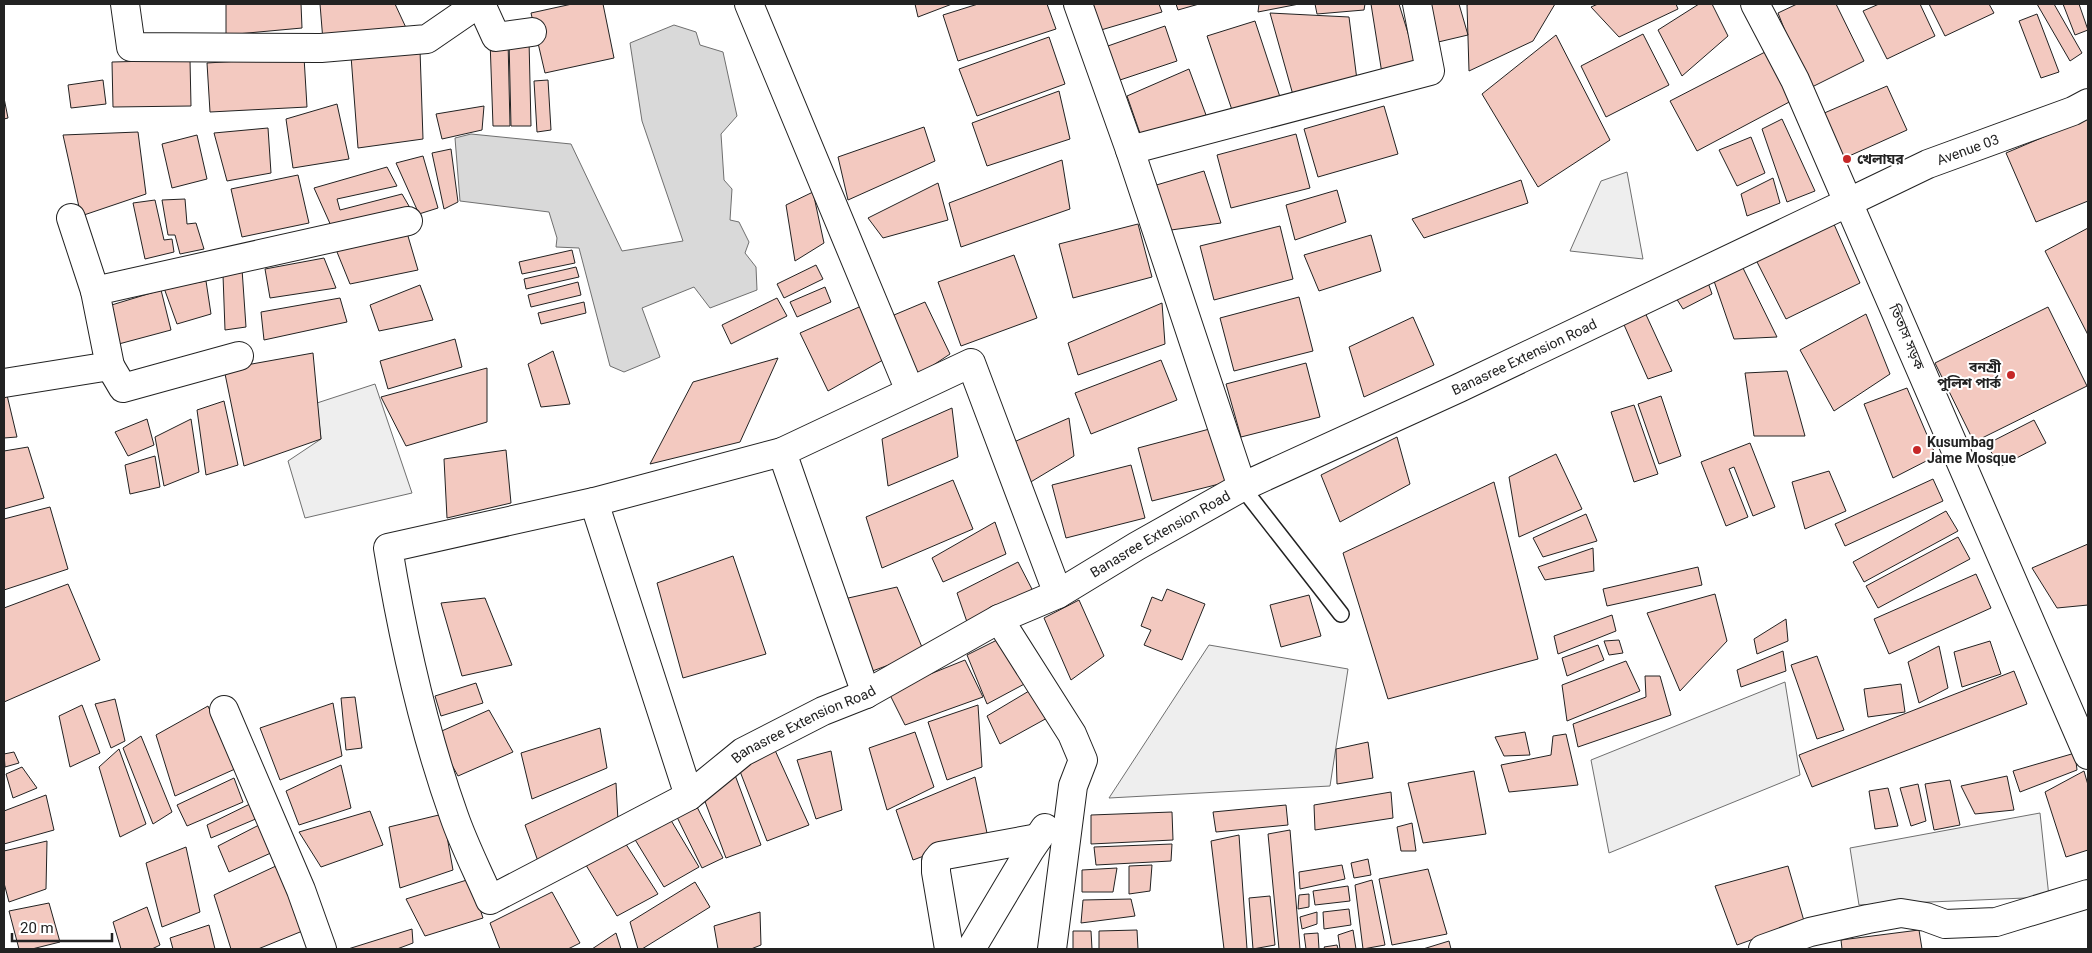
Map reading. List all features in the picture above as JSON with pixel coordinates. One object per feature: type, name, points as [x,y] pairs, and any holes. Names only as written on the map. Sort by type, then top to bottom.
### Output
[{"type":"street","points":[[124,4],[131,47],[321,48],[427,38],[478,4]]},
{"type":"street","points":[[482,4],[496,37],[532,32]]},
{"type":"street","points":[[749,4],[910,392]]},
{"type":"street","points":[[1078,4],[1130,150],[1242,487]]},
{"type":"street","points":[[1130,150],[1430,71],[1417,4]]},
{"type":"street","name":"তিতাস সড়ক","points":[[1755,4],[1795,80],[2088,755]]},
{"type":"street","name":"Avenue 03","points":[[1849,202],[1928,164],[2073,111],[2088,103]]},
{"type":"street","name":"Banasree Extension Road","points":[[594,502],[388,548],[402,628],[425,722],[454,818],[490,900],[689,796],[743,752],[823,711],[866,694],[999,619],[1058,594],[1137,546],[1242,487],[1458,388],[1849,202]]},
{"type":"street","points":[[71,218],[95,291],[110,366],[123,388],[239,356]]},
{"type":"street","points":[[95,291],[408,221]]},
{"type":"street","points":[[689,796],[594,502],[782,452],[970,363],[1058,594]]},
{"type":"street","points":[[4,384],[110,366]]},
{"type":"street","points":[[782,452],[866,694]]},
{"type":"street","points":[[971,949],[1038,838],[1073,786],[1083,760],[1072,734],[999,619]]},
{"type":"street","points":[[224,710],[301,890],[322,949]]},
{"type":"street","points":[[1052,949],[1073,786]]},
{"type":"street","points":[[949,949],[936,872],[936,860],[940,856],[1038,838]]},
{"type":"street","points":[[1763,949],[1810,932],[1901,913],[1926,917],[1945,924],[1996,922],[2088,894]]},
{"type":"lane","points":[[1242,487],[1342,614]]},
{"type":"shaded area","points":[[674,25],[696,32],[700,45],[723,52],[737,116],[721,134],[724,180],[732,189],[730,220],[739,222],[749,242],[745,253],[756,267],[757,290],[710,308],[694,287],[642,308],[660,357],[624,372],[610,366],[579,248],[556,247],[557,238],[549,212],[460,201],[455,138],[471,134],[571,144],[622,251],[683,241],[642,121],[630,43]]},
{"type":"shaded area","points":[[1627,172],[1643,259],[1570,251],[1601,181]]},
{"type":"shaded area","points":[[375,384],[412,493],[305,518],[288,461],[321,439],[317,403]]},
{"type":"shaded area","points":[[1209,645],[1348,669],[1330,786],[1109,798]]},
{"type":"shaded area","points":[[1785,682],[1800,775],[1609,853],[1591,760]]},
{"type":"shaded area","points":[[2040,813],[2049,897],[1859,905],[1850,848]]},
{"type":"building","points":[[226,4],[301,4],[302,28],[226,35]]},
{"type":"building","points":[[320,4],[395,4],[408,32],[323,41]]},
{"type":"building","points":[[572,4],[603,4],[614,58],[545,73],[531,13]]},
{"type":"building","points":[[915,4],[952,4],[918,17]]},
{"type":"building","points":[[978,4],[1047,4],[1056,29],[958,61],[943,15]]},
{"type":"building","points":[[1093,4],[1159,4],[1162,12],[1101,30]]},
{"type":"building","points":[[1176,4],[1199,4],[1178,10]]},
{"type":"building","points":[[1259,4],[1299,4],[1258,12]]},
{"type":"building","points":[[1315,4],[1365,4],[1364,10],[1317,14]]},
{"type":"building","points":[[1371,4],[1399,4],[1416,59],[1383,80]]},
{"type":"building","points":[[1423,4],[1459,4],[1468,35],[1434,43]]},
{"type":"building","points":[[1555,4],[1533,41],[1469,71],[1467,5]]},
{"type":"building","points":[[1598,4],[1676,4],[1678,9],[1619,37],[1591,7]]},
{"type":"building","points":[[1699,4],[1712,4],[1728,36],[1682,76],[1658,30]]},
{"type":"building","points":[[1797,4],[1836,4],[1864,61],[1808,89],[1778,13]]},
{"type":"building","points":[[1879,4],[1920,4],[1935,36],[1887,59],[1863,11]]},
{"type":"building","points":[[1929,4],[1989,4],[1994,13],[1945,36]]},
{"type":"building","points":[[2037,4],[2054,4],[2082,53],[2070,61]]},
{"type":"building","points":[[2063,4],[2079,4],[2088,30],[2075,35]]},
{"type":"building","points":[[1270,13],[1349,17],[1358,88],[1293,95]]},
{"type":"building","points":[[2037,14],[2059,72],[2041,78],[2019,21]]},
{"type":"building","points":[[1255,21],[1280,97],[1233,113],[1207,36]]},
{"type":"building","points":[[1165,26],[1177,61],[1117,81],[1105,47]]},
{"type":"building","points":[[1643,34],[1669,85],[1606,117],[1581,66]]},
{"type":"building","points":[[1556,35],[1610,140],[1538,187],[1482,94]]},
{"type":"building","points":[[1049,37],[1065,84],[977,116],[959,69]]},
{"type":"building","points":[[490,40],[508,40],[510,126],[493,126]]},
{"type":"building","points":[[509,40],[529,40],[531,126],[511,126]]},
{"type":"building","points":[[420,50],[423,139],[358,148],[351,56]]},
{"type":"building","points":[[1767,51],[1793,100],[1697,151],[1670,101]]},
{"type":"building","points":[[304,57],[307,107],[210,112],[207,63]]},
{"type":"building","points":[[190,60],[191,106],[113,107],[112,62]]},
{"type":"building","points":[[1189,69],[1206,115],[1142,139],[1127,96]]},
{"type":"building","points":[[103,80],[106,104],[71,108],[68,85]]},
{"type":"building","points":[[548,80],[551,130],[537,132],[534,81]]},
{"type":"building","points":[[1887,86],[1907,130],[1838,161],[1815,117]]},
{"type":"building","points":[[1059,91],[1070,139],[987,166],[972,123]]},
{"type":"building","points":[[4,98],[8,118],[4,119]]},
{"type":"building","points":[[337,104],[349,159],[293,168],[286,119]]},
{"type":"building","points":[[484,106],[482,130],[442,139],[436,114]]},
{"type":"building","points":[[1384,106],[1398,154],[1318,177],[1304,129]]},
{"type":"building","points":[[2088,118],[2088,201],[2036,222],[2006,153]]},
{"type":"building","points":[[1782,119],[1815,191],[1787,202],[1762,129]]},
{"type":"building","points":[[924,127],[935,161],[848,200],[838,157]]},
{"type":"building","points":[[268,128],[271,173],[227,181],[214,133]]},
{"type":"building","points":[[138,132],[146,194],[81,216],[63,135]]},
{"type":"building","points":[[1296,134],[1310,188],[1231,208],[1217,155]]},
{"type":"building","points":[[197,135],[207,179],[172,188],[162,144]]},
{"type":"building","points":[[1751,137],[1765,173],[1737,186],[1719,150]]},
{"type":"building","points":[[451,149],[458,202],[444,209],[432,153]]},
{"type":"building","points":[[423,156],[438,208],[419,214],[396,163]]},
{"type":"building","points":[[1062,160],[1070,209],[961,247],[949,203]]},
{"type":"building","points":[[387,167],[397,186],[337,199],[340,210],[402,194],[413,213],[332,228],[314,188]]},
{"type":"building","points":[[1204,171],[1221,223],[1164,231],[1153,186]]},
{"type":"building","points":[[298,175],[309,223],[242,237],[231,189]]},
{"type":"building","points":[[1773,178],[1780,203],[1747,216],[1741,194]]},
{"type":"building","points":[[1521,180],[1528,203],[1424,238],[1412,219]]},
{"type":"building","points":[[938,183],[948,220],[883,238],[868,218]]},
{"type":"building","points":[[1337,190],[1346,222],[1295,240],[1286,205]]},
{"type":"building","points":[[813,192],[824,243],[795,261],[786,205]]},
{"type":"building","points":[[185,199],[187,224],[196,223],[204,249],[180,254],[175,235],[168,235],[162,200]]},
{"type":"building","points":[[155,200],[164,240],[172,239],[174,252],[145,259],[133,203]]},
{"type":"building","points":[[1833,222],[1860,283],[1786,319],[1755,258]]},
{"type":"building","points":[[1138,224],[1152,277],[1073,298],[1059,244]]},
{"type":"building","points":[[405,226],[418,270],[350,284],[335,247]]},
{"type":"building","points":[[1280,226],[1293,279],[1214,300],[1200,246]]},
{"type":"building","points":[[2088,228],[2088,335],[2045,251]]},
{"type":"building","points":[[1371,235],[1381,271],[1319,291],[1304,255]]},
{"type":"building","points":[[572,250],[575,263],[522,274],[519,262]]},
{"type":"building","points":[[1014,255],[1037,318],[961,346],[938,282]]},
{"type":"building","points":[[324,258],[336,288],[270,298],[265,269]]},
{"type":"building","points":[[816,265],[823,279],[784,298],[777,284]]},
{"type":"building","points":[[1742,266],[1777,337],[1734,339],[1714,281]]},
{"type":"building","points":[[576,267],[579,277],[526,289],[524,279]]},
{"type":"building","points":[[242,269],[246,327],[225,330],[223,275]]},
{"type":"building","points":[[1705,274],[1712,294],[1683,309],[1671,290]]},
{"type":"building","points":[[206,281],[211,314],[177,324],[164,288]]},
{"type":"building","points":[[578,282],[581,295],[531,307],[528,295]]},
{"type":"building","points":[[420,285],[433,320],[379,331],[370,305]]},
{"type":"building","points":[[825,287],[831,302],[797,317],[790,302]]},
{"type":"building","points":[[161,290],[171,330],[115,345],[105,307]]},
{"type":"building","points":[[1299,297],[1313,351],[1234,371],[1220,318]]},
{"type":"building","points":[[340,298],[347,322],[264,340],[261,312]]},
{"type":"building","points":[[777,298],[787,316],[731,344],[722,325]]},
{"type":"building","points":[[584,302],[586,313],[541,324],[538,313]]},
{"type":"building","points":[[925,302],[950,354],[911,380],[894,315]]},
{"type":"building","points":[[1162,303],[1165,344],[1078,375],[1068,343]]},
{"type":"building","points":[[866,304],[890,356],[828,391],[800,333]]},
{"type":"building","points":[[1642,306],[1672,371],[1648,379],[1621,318]]},
{"type":"building","name":"বনশ্রী পুলিশ পার্ক","points":[[2048,307],[2087,386],[1974,442],[1935,363]]},
{"type":"building","points":[[1866,314],[1890,374],[1834,411],[1800,350]]},
{"type":"building","points":[[1413,317],[1434,365],[1364,397],[1349,347]]},
{"type":"building","points":[[455,339],[462,367],[388,389],[380,361]]},
{"type":"building","points":[[553,351],[570,404],[541,407],[528,364]]},
{"type":"building","points":[[313,353],[321,439],[244,466],[224,369]]},
{"type":"building","points":[[778,358],[740,442],[650,464],[693,382]]},
{"type":"building","points":[[1161,360],[1177,400],[1091,434],[1075,393]]},
{"type":"building","points":[[1306,363],[1320,417],[1241,437],[1226,384]]},
{"type":"building","points":[[487,368],[487,422],[406,446],[381,397]]},
{"type":"building","points":[[1787,371],[1805,436],[1754,436],[1745,373]]},
{"type":"building","points":[[1907,388],[1936,456],[1893,478],[1864,404]]},
{"type":"building","points":[[6,391],[17,437],[4,438],[4,392]]},
{"type":"building","points":[[1661,396],[1681,456],[1659,464],[1638,404]]},
{"type":"building","points":[[224,401],[238,465],[206,475],[197,410]]},
{"type":"building","points":[[1634,405],[1658,474],[1634,482],[1611,412]]},
{"type":"building","points":[[952,408],[958,457],[888,486],[882,439]]},
{"type":"building","points":[[1069,418],[1074,456],[1024,486],[1007,445]]},
{"type":"building","points":[[147,419],[154,445],[128,456],[115,432]]},
{"type":"building","points":[[191,419],[199,472],[164,486],[155,437]]},
{"type":"building","points":[[2034,420],[2046,443],[1999,467],[1987,444]]},
{"type":"building","points":[[1217,427],[1231,481],[1152,501],[1138,448]]},
{"type":"building","points":[[1397,437],[1410,484],[1340,522],[1321,475]]},
{"type":"building","points":[[1750,443],[1775,507],[1753,516],[1734,467],[1729,469],[1748,517],[1726,526],[1701,462]]},
{"type":"building","points":[[28,447],[44,498],[4,509],[4,451]]},
{"type":"building","points":[[506,450],[511,503],[447,518],[444,459]]},
{"type":"building","points":[[1556,454],[1582,509],[1519,537],[1509,477]]},
{"type":"building","points":[[155,456],[160,487],[130,494],[125,465]]},
{"type":"building","points":[[1131,465],[1145,518],[1066,538],[1052,485]]},
{"type":"building","points":[[1829,471],[1846,511],[1805,529],[1792,482]]},
{"type":"building","points":[[1933,479],[1943,501],[1845,546],[1835,524]]},
{"type":"building","points":[[953,480],[973,529],[882,568],[866,517]]},
{"type":"building","points":[[1494,482],[1538,659],[1388,699],[1343,553]]},
{"type":"building","points":[[50,507],[68,569],[4,590],[4,519]]},
{"type":"building","points":[[1946,511],[1958,531],[1864,582],[1853,562]]},
{"type":"building","points":[[1586,514],[1597,541],[1543,557],[1533,538]]},
{"type":"building","points":[[995,522],[1006,554],[943,582],[932,558]]},
{"type":"building","points":[[1958,537],[1970,559],[1878,608],[1866,586]]},
{"type":"building","points":[[2088,544],[2088,605],[2057,608],[2032,568]]},
{"type":"building","points":[[1593,548],[1594,571],[1545,580],[1538,567]]},
{"type":"building","points":[[733,556],[766,654],[683,678],[657,583]]},
{"type":"building","points":[[1018,562],[1034,593],[967,622],[957,593]]},
{"type":"building","points":[[1698,567],[1702,585],[1607,606],[1603,589]]},
{"type":"building","points":[[1976,574],[1991,608],[1889,654],[1874,619]]},
{"type":"building","points":[[68,584],[100,660],[4,702],[4,608]]},
{"type":"building","points":[[897,587],[924,652],[867,673],[835,601]]},
{"type":"building","points":[[1167,589],[1205,604],[1182,660],[1144,645],[1151,630],[1141,626],[1152,597],[1162,601]]},
{"type":"building","points":[[1715,594],[1727,641],[1680,691],[1647,613]]},
{"type":"building","points":[[1309,595],[1321,636],[1281,647],[1270,605]]},
{"type":"building","points":[[485,598],[512,665],[462,676],[441,603]]},
{"type":"building","points":[[1079,600],[1104,656],[1071,680],[1044,618]]},
{"type":"building","points":[[1612,615],[1616,631],[1558,654],[1554,636]]},
{"type":"building","points":[[1786,619],[1788,641],[1757,654],[1754,639]]},
{"type":"building","points":[[1007,635],[1030,681],[987,704],[967,655]]},
{"type":"building","points":[[1619,640],[1623,653],[1609,655],[1604,641]]},
{"type":"building","points":[[1990,641],[2001,674],[1962,687],[1954,652]]},
{"type":"building","points":[[1598,645],[1604,660],[1567,676],[1562,658]]},
{"type":"building","points":[[1939,646],[1948,688],[1919,703],[1908,662]]},
{"type":"building","points":[[1783,651],[1786,671],[1741,687],[1737,670]]},
{"type":"building","points":[[1817,656],[1844,730],[1817,739],[1791,665]]},
{"type":"building","points":[[965,660],[983,697],[905,725],[888,691]]},
{"type":"building","points":[[1626,661],[1640,691],[1567,721],[1562,685]]},
{"type":"building","points":[[2014,671],[2027,704],[1812,787],[1799,755]]},
{"type":"building","points":[[1645,676],[1660,676],[1671,715],[1578,747],[1573,724],[1646,697]]},
{"type":"building","points":[[476,683],[483,703],[441,716],[435,696]]},
{"type":"building","points":[[1901,684],[1905,712],[1868,717],[1864,689]]},
{"type":"building","points":[[1034,688],[1049,717],[1000,744],[987,716]]},
{"type":"building","points":[[355,697],[362,748],[346,750],[341,698]]},
{"type":"building","points":[[115,699],[125,741],[111,748],[95,704]]},
{"type":"building","points":[[333,703],[342,756],[280,780],[260,728]]},
{"type":"building","points":[[82,705],[100,753],[70,767],[59,716]]},
{"type":"building","points":[[978,705],[982,767],[947,780],[928,722]]},
{"type":"building","points":[[208,706],[235,769],[175,796],[156,735]]},
{"type":"building","points":[[489,710],[513,752],[458,776],[435,734]]},
{"type":"building","points":[[600,728],[607,768],[532,799],[521,753]]},
{"type":"building","points":[[915,732],[934,787],[887,810],[869,748]]},
{"type":"building","points":[[1525,732],[1530,755],[1504,756],[1495,737]]},
{"type":"building","points":[[1566,734],[1578,785],[1509,792],[1501,765],[1551,755],[1553,736]]},
{"type":"building","points":[[141,736],[172,812],[153,824],[123,748]]},
{"type":"building","points":[[1368,742],[1373,778],[1337,784],[1336,749]]},
{"type":"building","points":[[774,748],[809,825],[767,841],[736,761]]},
{"type":"building","points":[[119,749],[146,824],[120,837],[99,767]]},
{"type":"building","points":[[831,751],[842,810],[816,819],[797,760]]},
{"type":"building","points":[[14,752],[19,763],[5,767],[4,754]]},
{"type":"building","points":[[2075,753],[2077,770],[2020,792],[2013,771]]},
{"type":"building","points":[[341,765],[351,808],[299,825],[286,791]]},
{"type":"building","points":[[22,767],[37,788],[13,798],[6,774]]},
{"type":"building","points":[[1474,771],[1486,834],[1423,843],[1408,783]]},
{"type":"building","points":[[2084,771],[2088,785],[2088,850],[2066,857],[2045,792]]},
{"type":"building","points":[[735,775],[761,845],[726,858],[700,788]]},
{"type":"building","points":[[2007,776],[2014,810],[1975,814],[1961,786]]},
{"type":"building","points":[[975,777],[987,833],[913,860],[896,810]]},
{"type":"building","points":[[234,778],[243,802],[187,826],[177,805]]},
{"type":"building","points":[[1950,780],[1960,825],[1934,830],[1925,784]]},
{"type":"building","points":[[616,783],[618,821],[539,864],[525,825]]},
{"type":"building","points":[[1918,784],[1926,821],[1911,826],[1900,788]]},
{"type":"building","points":[[1888,788],[1898,826],[1875,829],[1869,791]]},
{"type":"building","points":[[1391,792],[1393,818],[1315,830],[1314,805]]},
{"type":"building","points":[[46,795],[54,830],[4,844],[4,811]]},
{"type":"building","points":[[254,802],[258,818],[211,838],[207,825]]},
{"type":"building","points":[[695,803],[723,858],[702,868],[675,813]]},
{"type":"building","points":[[1286,805],[1288,825],[1216,832],[1213,812]]},
{"type":"building","points":[[370,811],[383,845],[321,867],[299,832]]},
{"type":"building","points":[[666,812],[699,867],[664,887],[631,833]]},
{"type":"building","points":[[1172,812],[1173,840],[1091,844],[1091,815]]},
{"type":"building","points":[[443,814],[453,870],[400,888],[389,827]]},
{"type":"building","points":[[1412,823],[1416,851],[1401,851],[1397,827]]},
{"type":"building","points":[[261,824],[273,852],[229,872],[218,846]]},
{"type":"building","points":[[1290,830],[1300,949],[1279,949],[1268,834]]},
{"type":"building","points":[[620,835],[658,894],[617,916],[581,857]]},
{"type":"building","points":[[1239,835],[1247,949],[1224,949],[1211,841]]},
{"type":"building","points":[[47,841],[46,889],[9,902],[4,883],[4,851]]},
{"type":"building","points":[[1172,844],[1171,861],[1096,865],[1094,847]]},
{"type":"building","points":[[186,847],[200,912],[162,927],[146,863]]},
{"type":"building","points":[[1368,859],[1371,875],[1354,878],[1351,863]]},
{"type":"building","points":[[278,865],[305,930],[258,949],[231,949],[214,895]]},
{"type":"building","points":[[1152,865],[1150,891],[1129,894],[1129,866]]},
{"type":"building","points":[[1342,865],[1345,879],[1300,889],[1299,872]]},
{"type":"building","points":[[1788,866],[1804,921],[1737,945],[1715,886]]},
{"type":"building","points":[[1117,868],[1113,892],[1082,892],[1082,870]]},
{"type":"building","points":[[1428,869],[1447,934],[1392,945],[1379,879]]},
{"type":"building","points":[[470,879],[483,918],[425,936],[406,899]]},
{"type":"building","points":[[1372,880],[1385,945],[1363,949],[1355,885]]},
{"type":"building","points":[[695,882],[710,907],[642,949],[638,949],[630,922]]},
{"type":"building","points":[[1348,886],[1350,901],[1315,905],[1313,891]]},
{"type":"building","points":[[552,892],[580,943],[568,949],[500,949],[490,923]]},
{"type":"building","points":[[1309,894],[1309,907],[1298,909],[1299,895]]},
{"type":"building","points":[[1270,896],[1275,945],[1253,949],[1249,898]]},
{"type":"building","points":[[1131,899],[1135,916],[1081,923],[1083,900]]},
{"type":"building","points":[[49,903],[60,942],[32,949],[19,949],[9,911]]},
{"type":"building","points":[[147,907],[160,945],[152,949],[121,949],[113,922]]},
{"type":"building","points":[[1349,909],[1351,925],[1324,929],[1323,912]]},
{"type":"building","points":[[760,912],[761,945],[751,949],[718,949],[714,926]]},
{"type":"building","points":[[1317,912],[1317,924],[1302,929],[1300,917]]},
{"type":"building","points":[[209,925],[215,949],[173,949],[170,938]]},
{"type":"building","points":[[412,929],[413,943],[397,949],[348,949]]},
{"type":"building","points":[[1137,930],[1138,949],[1099,949],[1099,931]]},
{"type":"building","points":[[1353,930],[1356,949],[1340,949],[1338,935]]},
{"type":"building","points":[[1919,930],[1922,949],[1842,949],[1841,940]]},
{"type":"building","points":[[1073,931],[1091,931],[1092,949],[1073,949]]},
{"type":"building","points":[[616,933],[621,949],[592,949]]},
{"type":"building","points":[[1318,933],[1319,949],[1306,949],[1304,934]]},
{"type":"building","points":[[1449,941],[1451,949],[1423,949]]},
{"type":"building","points":[[1337,945],[1338,949],[1325,949],[1324,947]]},
{"type":"place","name":"খেলাঘর","points":[[1847,159]]},
{"type":"place","name":"বনশ্রী পুলিশ পার্ক","points":[[2011,375]]},
{"type":"place","name":"Kusumbag Jame Mosque","points":[[1917,450]]}]
